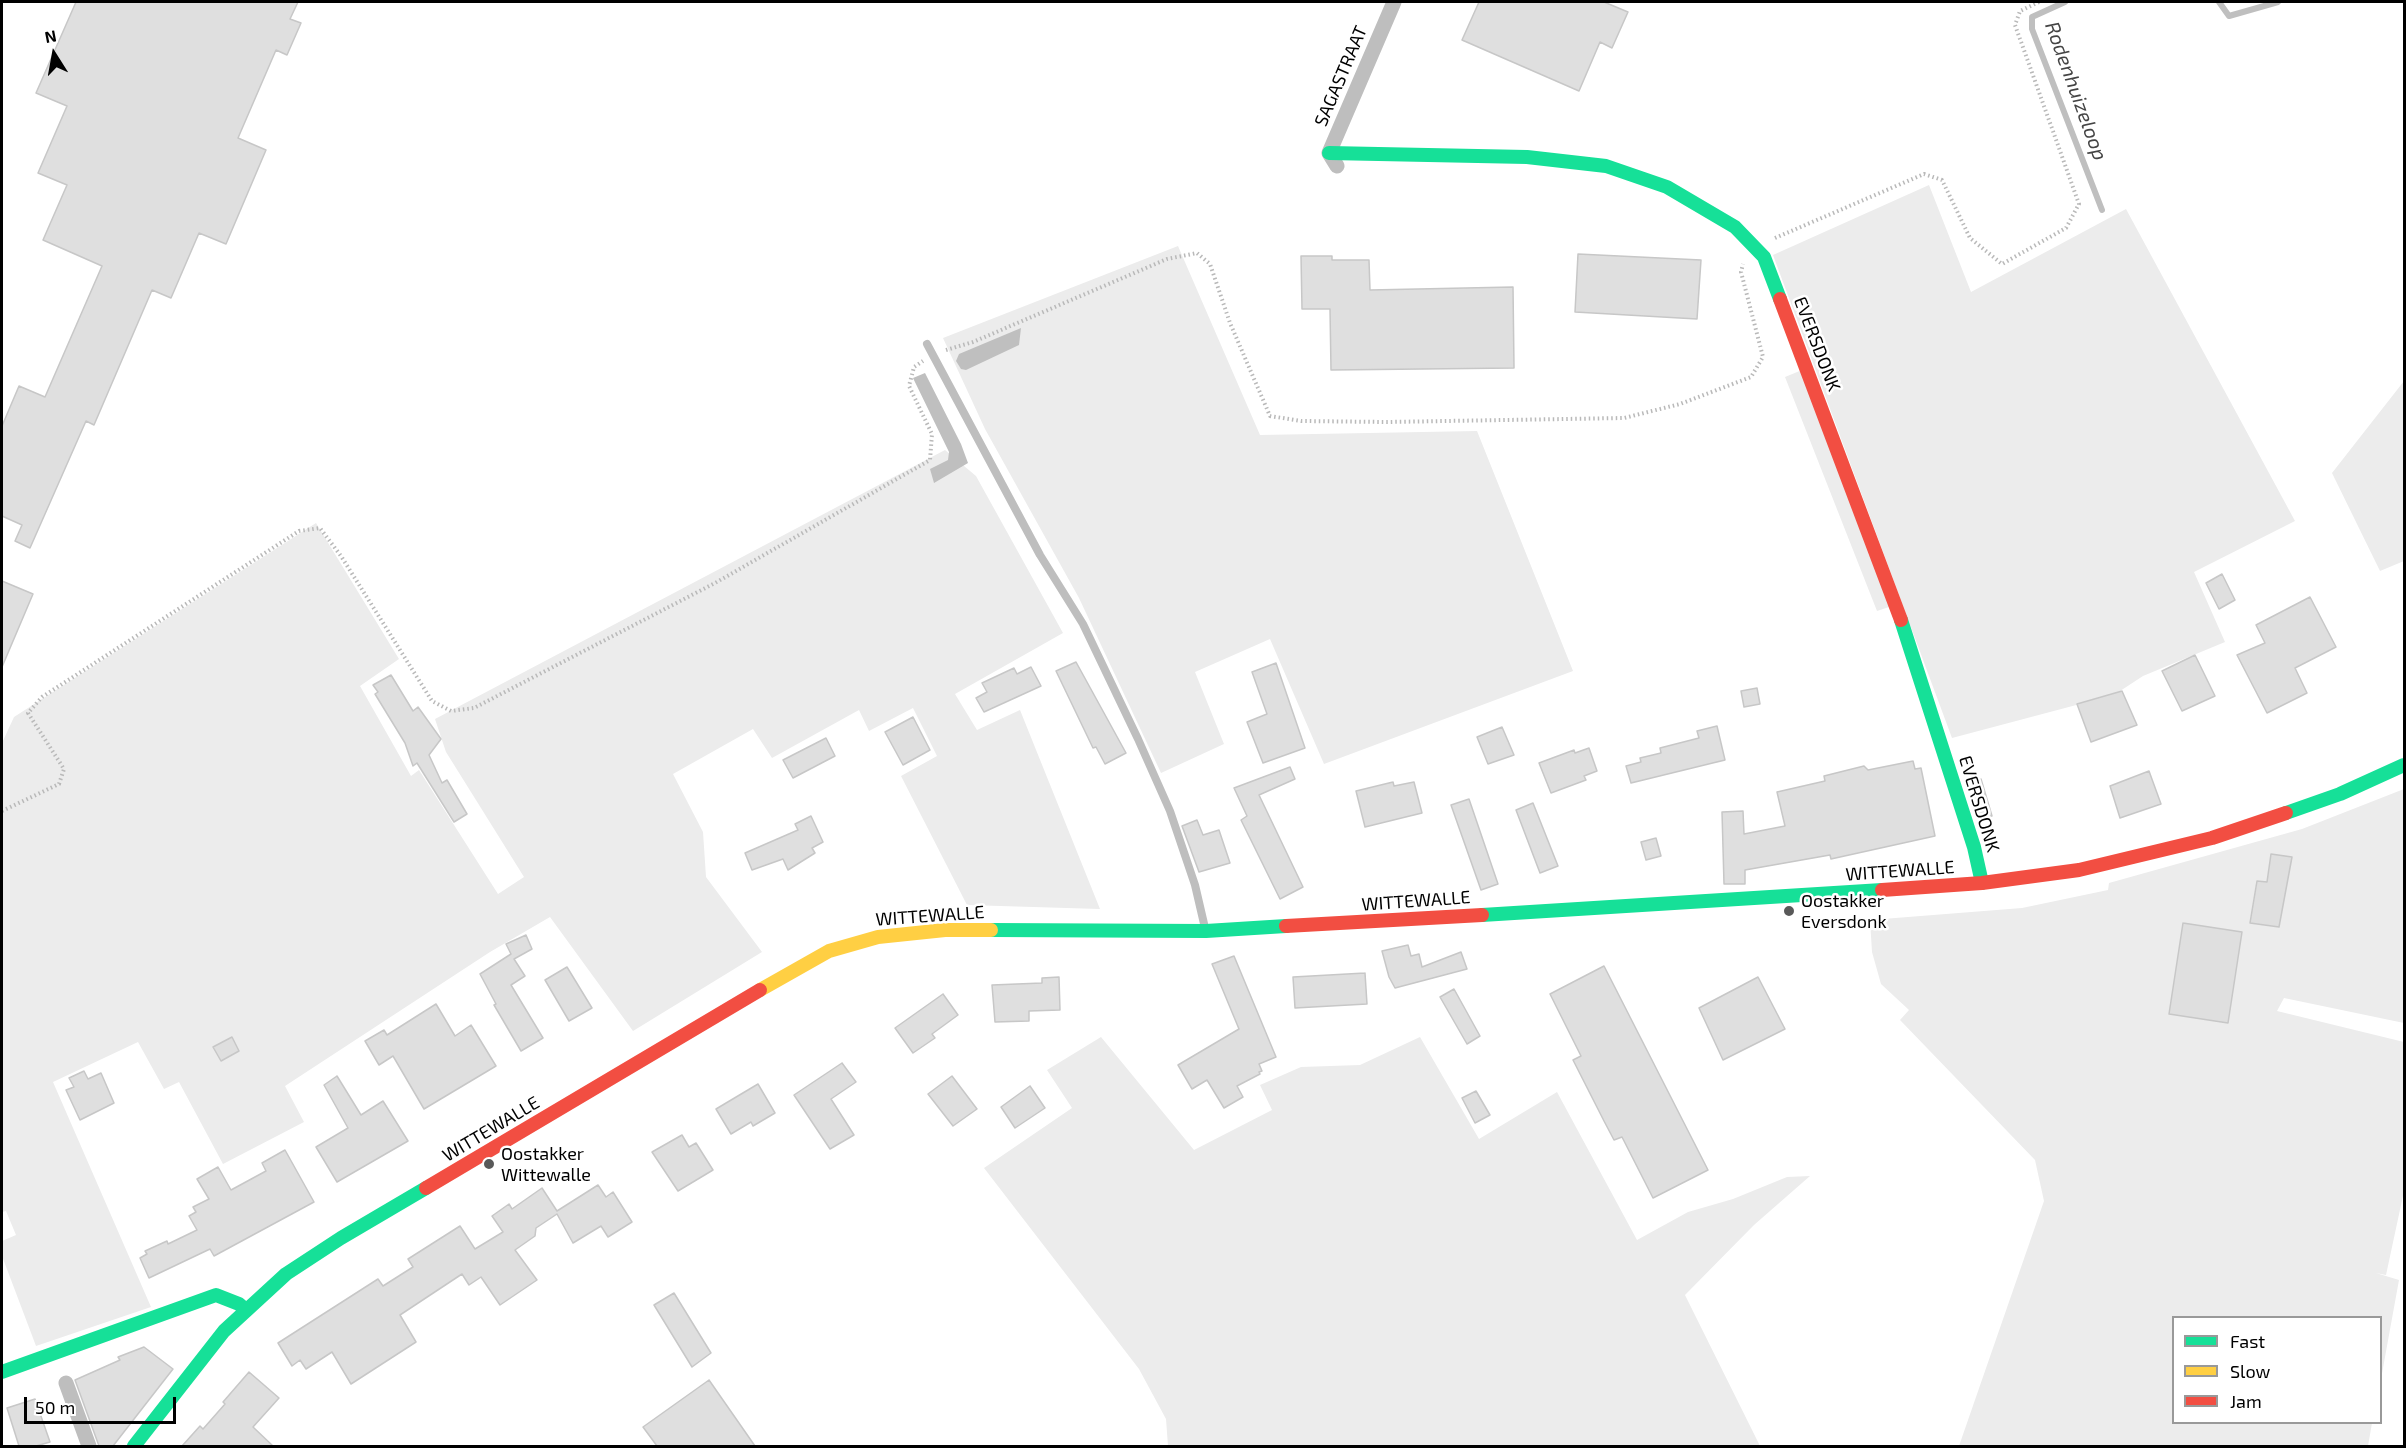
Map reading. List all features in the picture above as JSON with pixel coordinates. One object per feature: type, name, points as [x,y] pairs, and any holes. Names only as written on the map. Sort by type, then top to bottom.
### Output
[{"type":"street","name":"SAGASTRAAT","points":[[1333,159],[1394,2]]},
{"type":"street","name":"EVERSDONK","points":[[1333,159],[1372,155],[1527,157],[1606,166],[1667,187],[1735,227],[1764,257],[1891,588],[1974,847],[1982,883]]},
{"type":"street","name":"WITTEWALLE","points":[[134,1446],[224,1332],[286,1274],[751,995],[829,951],[878,936],[945,930],[1081,928],[1206,931],[1834,894],[1982,883],[2079,870],[2212,838],[2340,794],[2404,765]]},
{"type":"street","points":[[2,1372],[216,1295],[239,1304],[246,1310]]},
{"type":"street","points":[[66,1383],[89,1446]]},
{"type":"lane","points":[[927,344],[1040,555],[1083,624],[1133,729],[1170,812],[1195,885],[1206,931]]},
{"type":"path","points":[[2,811],[59,784],[64,769],[28,713],[42,697],[299,531],[320,528],[341,556],[432,701],[450,711],[474,708],[715,583],[930,460],[932,434],[909,386],[914,367],[933,355],[973,342],[1167,259],[1197,253],[1210,264],[1230,323],[1270,416],[1301,421],[1387,422],[1624,418],[1680,404],[1751,377],[1763,357],[1741,272],[1745,254],[1775,238],[1924,174],[1942,180],[1970,238],[2002,264],[2066,228],[2079,204],[2015,25],[2020,11],[2038,2]]},
{"type":"shaded area","points":[[1929,185],[1971,292],[2126,209],[2295,521],[2194,572],[2225,642],[2143,676],[2114,695],[1952,738],[1773,255]]},
{"type":"shaded area","points":[[1178,246],[1260,435],[1477,431],[1573,671],[1324,764],[1270,639],[1195,672],[1224,744],[1161,773],[1079,598],[985,429],[943,338]]},
{"type":"shaded area","points":[[1021,328],[1019,345],[966,370],[961,369],[956,361],[959,354]]},
{"type":"shaded area","points":[[1802,370],[1892,606],[1877,611],[1785,377]]},
{"type":"shaded area","points":[[925,373],[961,444],[968,463],[934,483],[930,469],[948,460],[949,452],[913,378]]},
{"type":"shaded area","points":[[2404,381],[2404,561],[2380,571],[2332,473]]},
{"type":"shaded area","points":[[945,450],[976,476],[1063,633],[955,694],[977,730],[1020,710],[1100,909],[967,905],[901,776],[937,756],[913,708],[869,731],[859,710],[772,758],[753,729],[673,774],[703,832],[706,877],[762,952],[633,1031],[550,917],[490,952],[285,1086],[304,1122],[223,1164],[179,1082],[164,1089],[138,1042],[53,1082],[151,1307],[36,1346],[2,1256],[2,1241],[16,1235],[6,1211],[2,1212],[2,743],[14,717],[316,523],[399,659],[360,686],[411,776],[419,770],[498,894],[524,877],[446,752],[435,719]]},
{"type":"shaded area","points":[[2404,789],[2404,1023],[2284,998],[2277,1011],[2404,1042],[2404,1191],[2386,1275],[2376,1273],[2399,1280],[2382,1374],[2382,1316],[2172,1316],[2172,1424],[2372,1424],[2368,1446],[1959,1446],[2044,1201],[2035,1160],[1900,1020],[1909,1010],[1881,984],[1872,952],[1870,920],[2022,908],[2108,890],[2109,883],[2302,829]]},
{"type":"shaded area","points":[[1101,1037],[1194,1150],[1272,1110],[1260,1085],[1301,1067],[1360,1065],[1420,1037],[1479,1139],[1557,1092],[1637,1240],[1688,1212],[1733,1199],[1787,1177],[1810,1176],[1754,1225],[1685,1295],[1760,1446],[1168,1446],[1166,1419],[1139,1369],[984,1168],[1072,1108],[1047,1070]]},
{"type":"building","points":[[76,2],[298,2],[290,19],[301,23],[287,55],[276,50],[238,138],[266,150],[226,244],[199,233],[171,298],[152,290],[94,425],[86,421],[30,548],[15,541],[22,525],[2,516],[2,426],[19,386],[45,397],[102,266],[43,240],[67,185],[38,173],[67,106],[36,93]]},
{"type":"building","points":[[1479,2],[1604,2],[1628,12],[1612,48],[1600,42],[1579,91],[1462,40]]},
{"type":"building","points":[[1578,254],[1701,260],[1697,319],[1575,312]]},
{"type":"building","points":[[1301,256],[1332,256],[1332,260],[1369,260],[1370,290],[1513,287],[1514,368],[1331,370],[1330,309],[1302,309]]},
{"type":"building","points":[[2222,574],[2235,600],[2219,609],[2206,583]]},
{"type":"building","points":[[2,581],[33,594],[2,667]]},
{"type":"building","points":[[2310,597],[2336,647],[2295,668],[2307,693],[2267,713],[2237,655],[2265,643],[2256,625]]},
{"type":"building","points":[[2195,655],[2215,696],[2182,711],[2162,671]]},
{"type":"building","points":[[1076,662],[1126,753],[1105,764],[1096,747],[1093,748],[1056,671]]},
{"type":"building","points":[[1276,663],[1305,748],[1263,763],[1247,722],[1267,714],[1252,672]]},
{"type":"building","points":[[1031,667],[1041,686],[984,712],[976,698],[987,692],[982,683],[1014,668],[1017,674]]},
{"type":"building","points":[[391,675],[413,711],[418,707],[441,739],[429,755],[442,783],[447,780],[467,814],[454,822],[417,763],[413,766],[405,743],[375,694],[378,692],[373,685]]},
{"type":"building","points":[[1757,688],[1760,704],[1744,707],[1741,691]]},
{"type":"building","points":[[2122,691],[2137,725],[2091,742],[2077,704]]},
{"type":"building","points":[[913,717],[930,750],[903,765],[885,732]]},
{"type":"building","points":[[1717,726],[1725,760],[1631,783],[1626,766],[1641,762],[1640,758],[1661,753],[1660,748],[1699,738],[1697,731]]},
{"type":"building","points":[[1502,727],[1514,755],[1488,764],[1477,737]]},
{"type":"building","points":[[826,738],[835,756],[793,778],[783,760]]},
{"type":"building","points":[[1589,748],[1597,771],[1584,776],[1586,780],[1551,793],[1539,763],[1574,750],[1575,753]]},
{"type":"building","points":[[1913,761],[1915,769],[1921,768],[1935,836],[1831,859],[1830,855],[1745,870],[1745,884],[1724,884],[1722,812],[1743,811],[1744,834],[1785,826],[1777,792],[1825,781],[1824,776],[1864,766],[1868,770]]},
{"type":"building","points":[[1290,767],[1295,779],[1259,795],[1303,887],[1280,899],[1241,820],[1247,816],[1234,788]]},
{"type":"building","points":[[2149,771],[2161,804],[2120,818],[2110,786]]},
{"type":"building","points":[[1981,779],[1992,816],[1979,819],[1968,783]]},
{"type":"building","points":[[1393,782],[1394,786],[1414,782],[1422,813],[1365,827],[1356,791]]},
{"type":"building","points":[[1469,799],[1498,884],[1481,890],[1451,805]]},
{"type":"building","points":[[1533,803],[1558,866],[1540,873],[1516,810]]},
{"type":"building","points":[[811,816],[823,842],[812,848],[815,853],[788,870],[783,859],[752,870],[745,853],[798,830],[795,824]]},
{"type":"building","points":[[1197,820],[1203,835],[1219,830],[1230,863],[1199,872],[1182,826]]},
{"type":"building","points":[[1656,838],[1661,856],[1646,860],[1641,842]]},
{"type":"building","points":[[2271,854],[2292,857],[2279,927],[2250,923],[2257,881],[2267,882]]},
{"type":"building","points":[[2183,923],[2242,932],[2228,1023],[2169,1014]]},
{"type":"building","points":[[526,935],[532,949],[514,959],[525,976],[511,985],[543,1038],[521,1051],[494,1005],[496,1004],[480,974],[511,954],[506,944]]},
{"type":"building","points":[[1408,945],[1411,956],[1419,954],[1422,967],[1461,952],[1467,969],[1395,988],[1389,977],[1382,951]]},
{"type":"building","points":[[1234,956],[1276,1057],[1259,1064],[1262,1071],[1259,1072],[1260,1074],[1237,1086],[1243,1097],[1224,1108],[1207,1080],[1192,1089],[1178,1065],[1239,1029],[1212,964]]},
{"type":"building","points":[[1604,966],[1708,1170],[1653,1198],[1622,1137],[1614,1140],[1573,1060],[1581,1056],[1550,994]]},
{"type":"building","points":[[567,967],[592,1008],[569,1021],[545,980]]},
{"type":"building","points":[[1365,973],[1367,1004],[1295,1008],[1293,977]]},
{"type":"building","points":[[1059,977],[1060,1010],[1029,1011],[1029,1021],[995,1022],[992,985],[1042,983],[1042,978]]},
{"type":"building","points":[[1758,977],[1785,1029],[1723,1060],[1699,1008]]},
{"type":"building","points":[[1454,989],[1480,1036],[1467,1044],[1440,997]]},
{"type":"building","points":[[943,994],[958,1015],[932,1034],[935,1038],[913,1053],[895,1028]]},
{"type":"building","points":[[436,1004],[455,1036],[471,1025],[496,1066],[424,1109],[393,1056],[379,1065],[365,1041],[384,1030],[387,1035]]},
{"type":"building","points":[[232,1037],[239,1051],[221,1061],[213,1047]]},
{"type":"building","points":[[842,1063],[856,1082],[831,1099],[854,1135],[830,1149],[794,1095]]},
{"type":"building","points":[[84,1071],[88,1079],[101,1073],[114,1103],[80,1120],[66,1090],[74,1087],[69,1078]]},
{"type":"building","points":[[337,1076],[361,1115],[383,1101],[408,1141],[337,1182],[316,1147],[348,1128],[324,1085]]},
{"type":"building","points":[[952,1076],[977,1109],[953,1126],[928,1094]]},
{"type":"building","points":[[758,1084],[775,1113],[753,1126],[751,1122],[731,1134],[716,1109]]},
{"type":"building","points":[[1030,1086],[1045,1108],[1015,1128],[1001,1107]]},
{"type":"building","points":[[1476,1091],[1490,1115],[1475,1123],[1462,1098]]},
{"type":"building","points":[[682,1135],[689,1147],[696,1143],[713,1170],[678,1191],[652,1152]]},
{"type":"building","points":[[285,1150],[314,1202],[214,1256],[210,1249],[149,1278],[140,1258],[147,1254],[145,1251],[167,1241],[168,1244],[197,1230],[189,1216],[196,1212],[193,1207],[209,1199],[197,1179],[218,1167],[231,1190],[266,1171],[262,1163]]},
{"type":"building","points":[[598,1185],[606,1197],[613,1192],[632,1222],[608,1237],[601,1226],[573,1243],[557,1214],[536,1228],[535,1236],[515,1250],[537,1280],[500,1305],[481,1277],[469,1285],[462,1274],[400,1315],[416,1342],[351,1384],[332,1352],[306,1369],[300,1360],[292,1366],[278,1343],[378,1279],[383,1286],[413,1267],[408,1259],[460,1226],[475,1249],[503,1232],[492,1216],[509,1204],[512,1209],[542,1188],[557,1211]]},
{"type":"building","points":[[674,1293],[711,1353],[692,1367],[654,1305]]},
{"type":"building","points":[[144,1347],[173,1369],[113,1446],[99,1446],[75,1380],[120,1360],[118,1357]]},
{"type":"building","points":[[249,1372],[279,1398],[253,1427],[273,1446],[182,1446],[200,1426],[203,1429]]},
{"type":"building","points":[[709,1380],[755,1446],[657,1446],[643,1427]]},
{"type":"building","points":[[35,1399],[50,1442],[36,1446],[19,1446],[7,1408]]},
{"type":"waterway","name":"Rodenhuizeloop","points":[[2065,2],[2032,17],[2032,29],[2102,210]]},
{"type":"waterway","name":"Rodenhuizeloop","points":[[2219,2],[2229,16],[2278,2]]},
{"type":"traffic: fast","points":[[1329,153],[1527,157],[1606,166],[1667,187],[1735,227],[1764,257],[1780,299]]},
{"type":"traffic: fast","points":[[1901,620],[1974,847],[1982,883]]},
{"type":"traffic: fast","points":[[2286,813],[2340,794],[2404,765]]},
{"type":"traffic: fast","points":[[1482,915],[1882,890]]},
{"type":"traffic: fast","points":[[991,930],[1206,931],[1286,926]]},
{"type":"traffic: fast","points":[[134,1446],[224,1331],[286,1274],[341,1238],[426,1188]]},
{"type":"traffic: fast","points":[[2,1372],[216,1295],[239,1304],[246,1310]]},
{"type":"traffic: slow","points":[[760,990],[829,951],[878,937],[945,930],[991,930]]},
{"type":"traffic: jam","points":[[1780,299],[1901,620]]},
{"type":"traffic: jam","points":[[1882,890],[1982,883],[2079,870],[2212,838],[2286,813]]},
{"type":"traffic: jam","points":[[1286,926],[1482,915]]},
{"type":"traffic: jam","points":[[426,1188],[760,990]]},
{"type":"place","name":"Oostakker Eversdonk","points":[[1789,911]]},
{"type":"place","name":"Oostakker Wittewalle","points":[[489,1164]]}]
